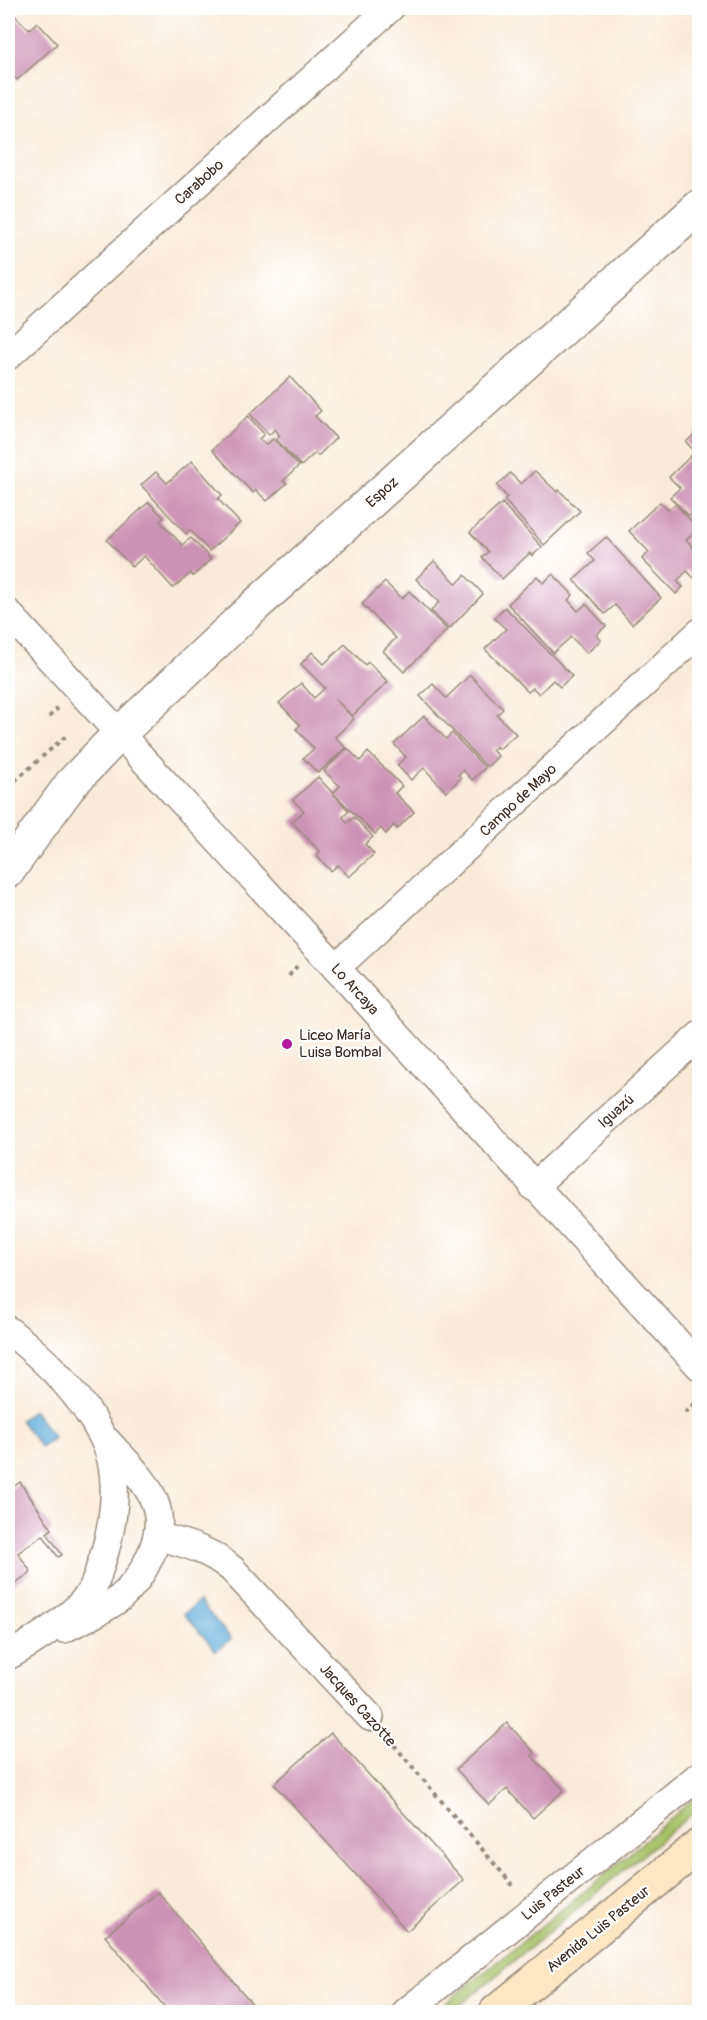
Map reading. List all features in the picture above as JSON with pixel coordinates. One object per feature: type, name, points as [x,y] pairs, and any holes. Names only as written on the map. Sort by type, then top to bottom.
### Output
[{"type":"main road","name":"Avenida Luis Pasteur","points":[[496,2013],[699,1845]]},
{"type":"street","name":"Carabobo","points":[[8,356],[390,8]]},
{"type":"street","name":"Espoz","points":[[8,871],[71,784],[118,735],[266,596],[699,206]]},
{"type":"street","name":"Lo Arcaya","points":[[8,613],[118,735],[336,968],[699,1367]]},
{"type":"street","name":"Campo de Mayo","points":[[336,968],[699,632]]},
{"type":"street","name":"Espoz","points":[[8,832],[71,784]]},
{"type":"street","name":"Iguazú","points":[[533,1187],[699,1035]]},
{"type":"street","points":[[8,1330],[30,1347],[72,1389],[102,1435],[148,1491],[155,1504],[158,1518],[157,1536],[145,1566],[122,1596],[104,1609],[11,1654]]},
{"type":"street","points":[[11,1654],[63,1621],[92,1589],[107,1547],[113,1508],[112,1466],[102,1435]]},
{"type":"street","name":"Jacques Cazotte","points":[[157,1536],[201,1549],[217,1557],[232,1569],[369,1717]]},
{"type":"street","name":"Luis Pasteur","points":[[406,2013],[699,1775]]},
{"type":"path","points":[[8,786],[67,735]]},
{"type":"path","points":[[685,1413],[699,1399]]},
{"type":"path","name":"Jacques Cazotte","points":[[369,1717],[533,1909]]},
{"type":"green space","points":[[699,1794],[699,1808],[452,2012],[435,2012],[597,1881]]},
{"type":"water","points":[[33,1410],[54,1438],[41,1448],[20,1420]]},
{"type":"water","points":[[199,1601],[231,1639],[216,1651],[184,1614]]},
{"type":"building","points":[[8,8],[29,30],[37,22],[57,44],[17,80],[11,74],[8,77]]},
{"type":"building","points":[[290,377],[321,411],[315,416],[336,438],[318,456],[315,453],[301,466],[276,439],[280,436],[275,429],[269,435],[250,414]]},
{"type":"building","points":[[248,416],[264,434],[259,439],[266,445],[273,439],[299,466],[283,481],[287,483],[267,501],[256,490],[253,493],[212,450]]},
{"type":"building","points":[[698,431],[700,509],[698,507],[689,516],[670,497],[680,488],[669,477],[695,452],[686,442]]},
{"type":"building","points":[[192,461],[222,495],[218,499],[240,523],[209,551],[190,530],[186,534],[141,485],[156,472],[167,483]]},
{"type":"building","points":[[535,471],[580,511],[544,545],[504,500],[507,497],[497,486],[510,473],[521,484]]},
{"type":"building","points":[[149,502],[164,518],[160,521],[182,545],[191,538],[211,559],[193,576],[191,573],[173,588],[144,556],[132,567],[107,540]]},
{"type":"building","points":[[660,502],[668,510],[675,504],[698,528],[686,540],[700,554],[700,575],[695,579],[687,571],[677,581],[683,587],[676,594],[642,559],[649,552],[629,531]]},
{"type":"building","points":[[502,503],[542,547],[532,556],[530,553],[502,579],[482,557],[488,552],[470,532]]},
{"type":"building","points":[[606,537],[661,598],[632,624],[615,605],[605,614],[574,580],[595,561],[588,553]]},
{"type":"building","points":[[434,561],[457,584],[465,575],[483,594],[449,629],[431,611],[439,602],[416,579]]},
{"type":"building","points":[[553,574],[573,595],[568,600],[578,611],[586,604],[606,626],[596,635],[601,640],[587,653],[571,637],[553,653],[508,604],[537,576],[543,583]]},
{"type":"building","points":[[385,582],[402,599],[409,591],[447,630],[404,672],[383,651],[396,638],[362,604]]},
{"type":"building","points":[[505,607],[572,676],[560,687],[553,680],[539,694],[533,688],[528,692],[485,649],[506,629],[494,618]]},
{"type":"building","points":[[345,644],[365,665],[368,662],[388,682],[352,716],[335,699],[354,719],[335,737],[346,748],[318,773],[303,758],[314,749],[296,729],[300,725],[279,703],[301,683],[314,698],[325,688],[301,664],[312,652],[324,664]]},
{"type":"building","points":[[470,675],[503,709],[497,715],[516,734],[499,749],[496,747],[492,750],[498,756],[487,767],[420,696],[433,684],[446,698]]},
{"type":"building","points":[[424,716],[446,739],[452,733],[485,768],[472,780],[463,770],[458,775],[461,778],[446,792],[424,768],[411,780],[397,765],[406,757],[394,744]]},
{"type":"building","points":[[347,748],[360,761],[368,752],[402,786],[395,793],[414,812],[397,829],[394,825],[386,834],[381,828],[375,834],[333,793],[340,786],[324,771]]},
{"type":"building","points":[[318,777],[349,811],[343,817],[347,823],[354,817],[373,837],[365,844],[374,854],[349,877],[338,865],[331,871],[316,855],[320,852],[292,822],[304,811],[293,800]]},
{"type":"building","points":[[20,1482],[52,1529],[47,1533],[62,1555],[58,1557],[43,1535],[18,1553],[31,1572],[11,1586],[8,1581],[8,1491]]},
{"type":"building","points":[[507,1723],[535,1753],[532,1756],[564,1790],[533,1818],[507,1789],[489,1805],[456,1769]]},
{"type":"building","points":[[331,1733],[464,1880],[407,1931],[274,1784]]},
{"type":"building","points":[[158,1892],[259,2012],[169,2012],[105,1936]]},
{"type":"place","name":"Liceo María Luisa Bombal","points":[[287,1044]]}]
